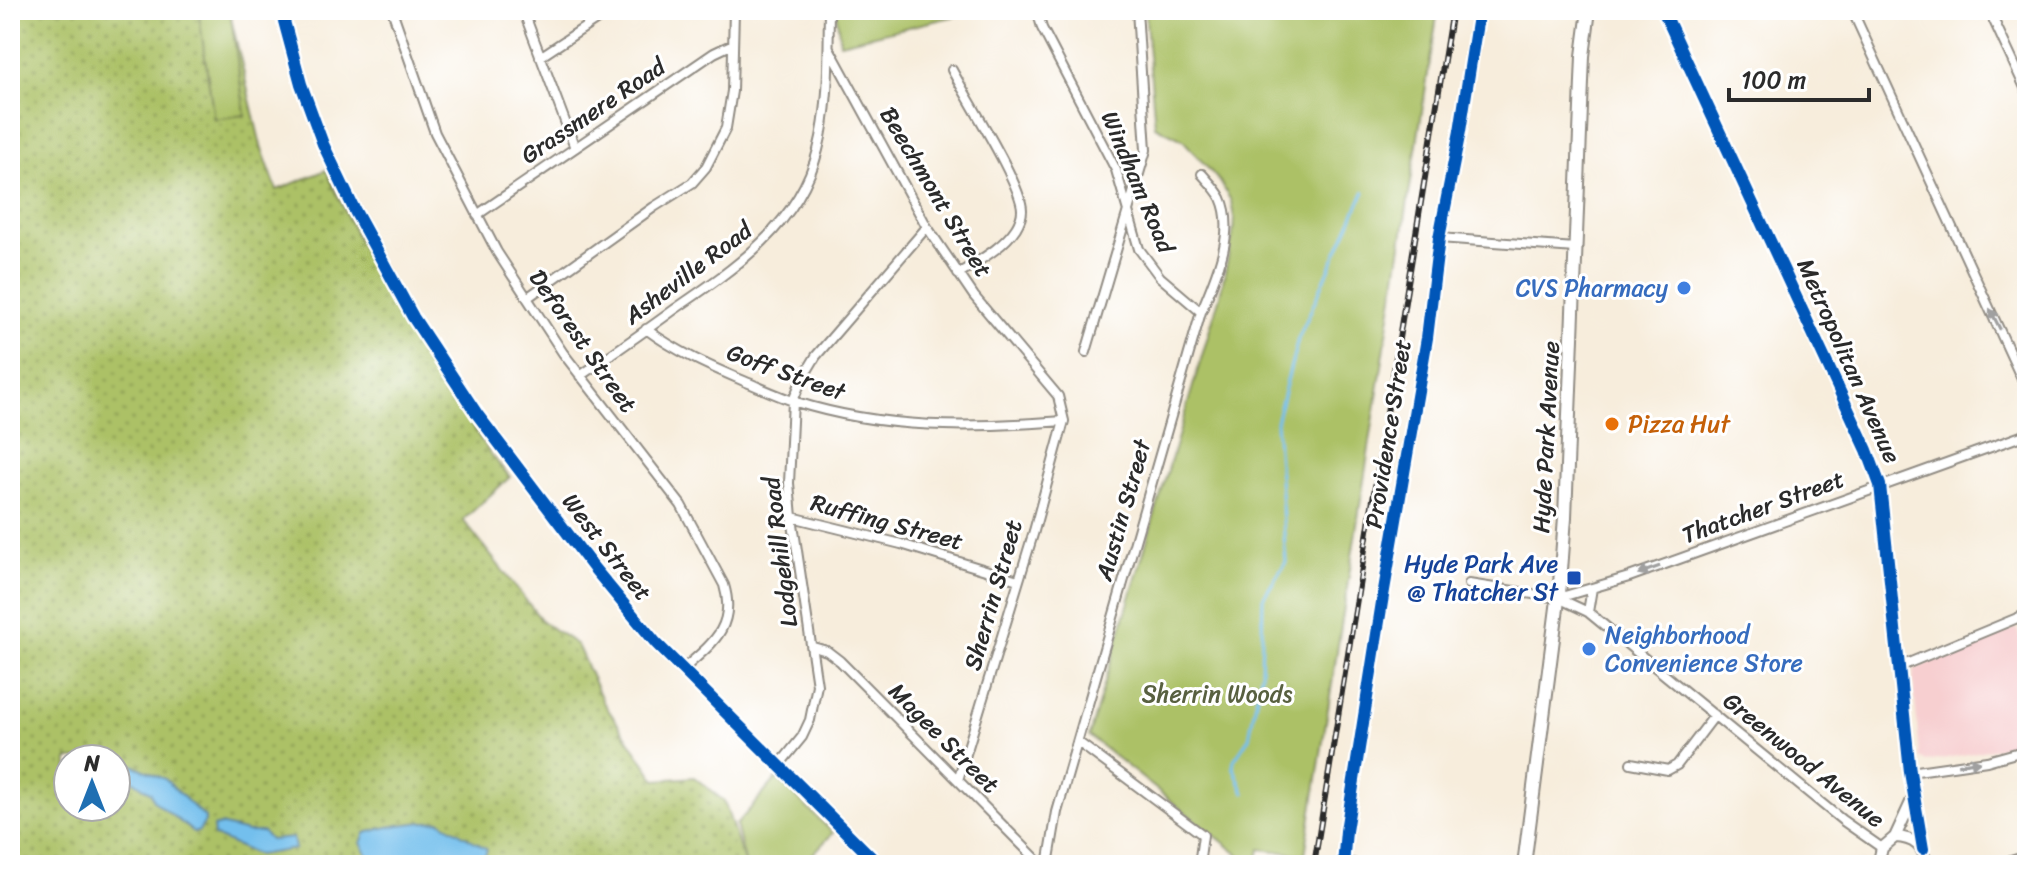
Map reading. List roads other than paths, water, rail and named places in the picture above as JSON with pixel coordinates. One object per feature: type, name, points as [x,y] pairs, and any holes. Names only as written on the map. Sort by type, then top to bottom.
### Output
[{"type":"main road","name":"Hyde Park Avenue","points":[[1524,865],[1558,598],[1565,517],[1583,56],[1589,10]]},
{"type":"street","name":"West Street","points":[[281,10],[301,84],[323,144],[413,317],[477,414],[624,606],[681,671],[780,764],[877,864]]},
{"type":"street","name":"Deforest Street","points":[[392,10],[435,133],[477,215],[527,298],[580,376],[681,505],[724,585],[728,599],[722,632],[681,671]]},
{"type":"street","points":[[523,10],[575,148]]},
{"type":"street","points":[[540,57],[611,10]]},
{"type":"street","points":[[527,298],[692,183],[706,167],[726,128],[732,91],[734,10]]},
{"type":"street","points":[[828,46],[829,10]]},
{"type":"street","name":"Windham Road","points":[[1037,10],[1042,28],[1112,159],[1139,249],[1173,290],[1201,312]]},
{"type":"street","points":[[1086,352],[1147,144],[1137,10]]},
{"type":"street","name":"Providence Street","points":[[1343,864],[1382,602],[1427,338],[1439,238],[1479,10]]},
{"type":"street","name":"Metropolitan Avenue","points":[[1663,10],[1867,450],[1880,485],[1913,798],[1927,865]]},
{"type":"street","points":[[1852,10],[2027,390]]},
{"type":"street","points":[[1989,10],[2026,90]]},
{"type":"street","name":"Grassmere Road","points":[[477,215],[714,53],[733,44]]},
{"type":"street","name":"Beechmont Street","points":[[828,46],[927,227],[958,274],[1058,396],[1064,421]]},
{"type":"street","name":"Asheville Road","points":[[580,376],[734,269],[770,236],[787,215],[807,182],[818,151],[824,119],[828,46]]},
{"type":"street","points":[[952,70],[1020,198],[1022,212],[1017,227],[997,248],[958,274]]},
{"type":"street","name":"Austin Street","points":[[1045,865],[1057,812],[1201,312],[1222,253],[1228,219],[1220,197],[1202,174]]},
{"type":"street","name":"Lodgehill Road","points":[[780,764],[802,737],[810,720],[817,685],[789,483],[793,401],[816,356],[927,227]]},
{"type":"street","points":[[1439,238],[1575,248]]},
{"type":"street","name":"Goff Street","points":[[646,329],[675,350],[793,401],[836,413],[897,425],[980,427],[1064,421]]},
{"type":"street","name":"Sherrin Street","points":[[958,780],[1064,421]]},
{"type":"street","name":"Thatcher Street","points":[[1558,598],[1809,513],[2027,434]]},
{"type":"street","name":"Ruffing Street","points":[[792,517],[901,544],[1018,580]]},
{"type":"street","name":"Greenwood Avenue","points":[[1469,584],[1558,598],[1588,612],[1842,820],[1882,848]]},
{"type":"street","points":[[1588,612],[1592,588]]},
{"type":"street","points":[[1899,667],[2027,614]]},
{"type":"street","name":"Magee Street","points":[[813,647],[827,651],[840,661],[1045,865]]},
{"type":"street","points":[[1631,763],[1668,770],[1677,765],[1715,715]]},
{"type":"street","points":[[1078,742],[1203,835],[1199,865]]},
{"type":"street","points":[[1910,772],[1987,761],[2027,750]]},
{"type":"street","points":[[1878,865],[1882,848],[1895,837],[1913,798]]},
{"type":"street","points":[[1895,837],[1912,840],[1923,849]]},
{"type":"street","points":[[1998,865],[2027,856]]},
{"type":"street","points":[[1343,864],[1363,865]]},
{"type":"water","points":[[132,764],[165,779],[205,818],[205,822],[198,832],[193,832],[154,801],[151,793],[132,780]]},
{"type":"water","points":[[440,821],[487,849],[482,865],[382,865],[368,856],[361,843],[365,833]]},
{"type":"water","points":[[220,825],[247,832],[263,832],[270,840],[293,838],[295,849],[258,855],[214,836],[213,827]]},
{"type":"waterway","points":[[1244,793],[1233,766],[1249,738],[1261,674],[1263,598],[1286,562],[1276,422],[1298,339],[1364,192]]},
{"type":"railway","points":[[1314,865],[1452,10]]},
{"type":"place","name":"CVS Pharmacy","points":[[1684,288]]},
{"type":"place","name":"Pizza Hut","points":[[1612,424]]},
{"type":"place","name":"Hyde Park Ave @ Thatcher St","points":[[1574,578]]},
{"type":"place","name":"Neighborhood Convenience Store","points":[[1589,649]]},
{"type":"park label","name":"Sherrin Woods","points":[[1217,694]]}]
